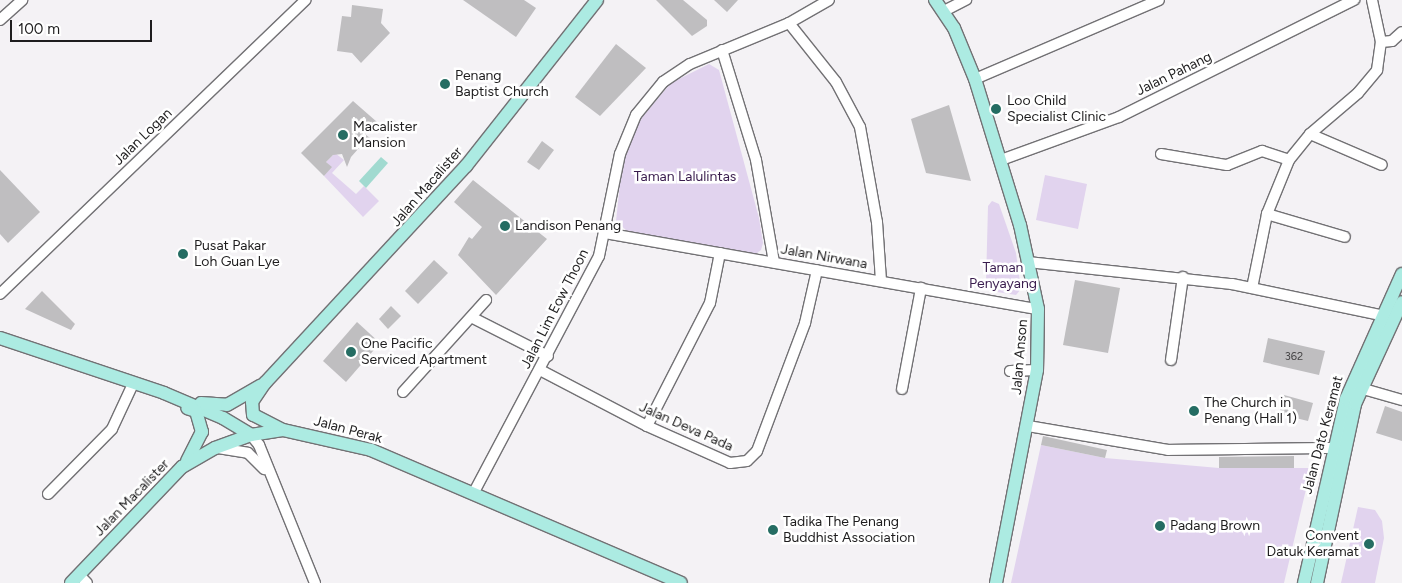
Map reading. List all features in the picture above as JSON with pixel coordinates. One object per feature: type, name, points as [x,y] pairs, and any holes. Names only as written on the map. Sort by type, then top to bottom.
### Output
[{"type":"main road","name":"Jalan Macalister","points":[[265,382],[466,166],[597,0]]},
{"type":"main road","name":"Jalan Anson","points":[[935,0],[944,11],[975,79],[1001,160],[1028,262],[1038,309],[1037,370],[1028,426],[996,583]]},
{"type":"main road","name":"Jalan Dato Keramat","points":[[1316,583],[1346,398],[1381,315],[1402,274]]},
{"type":"main road","name":"Jalan Dato Keramat","points":[[1304,583],[1338,448],[1360,388],[1402,302]]},
{"type":"main road","points":[[0,338],[177,399],[223,418],[251,435]]},
{"type":"main road","points":[[177,399],[227,405],[265,382]]},
{"type":"main road","points":[[265,382],[252,402],[253,415],[283,430]]},
{"type":"main road","points":[[133,384],[196,412],[202,432],[182,467]]},
{"type":"main road","name":"Jalan Perak","points":[[251,435],[283,430],[371,450],[681,583]]},
{"type":"main road","name":"Jalan Macalister","points":[[79,580],[182,467],[215,448],[251,435]]},
{"type":"street","points":[[0,20],[22,0]]},
{"type":"street","name":"Jalan Logan","points":[[0,294],[305,0]]},
{"type":"street","name":"Jalan Lim Eow Thoon","points":[[473,494],[590,279],[605,233],[620,154],[636,115],[674,74],[722,50],[789,23],[829,0]]},
{"type":"street","points":[[944,11],[966,0]]},
{"type":"street","points":[[975,79],[1159,0]]},
{"type":"street","name":"Jalan Pahang","points":[[1001,160],[1119,117],[1354,0]]},
{"type":"street","points":[[1252,288],[1267,214],[1289,160],[1310,134],[1369,82],[1377,70],[1381,42],[1372,0]]},
{"type":"street","points":[[789,23],[836,82],[860,127],[876,212],[881,281]]},
{"type":"street","points":[[1381,42],[1392,40],[1402,32]]},
{"type":"street","points":[[722,50],[756,160],[774,262]]},
{"type":"street","points":[[1310,134],[1382,165]]},
{"type":"street","points":[[1166,154],[1230,165],[1262,151],[1289,160]]},
{"type":"street","points":[[1267,214],[1345,236]]},
{"type":"street","name":"Jalan Nirwana","points":[[605,233],[1038,309]]},
{"type":"street","points":[[647,426],[706,311],[720,253]]},
{"type":"street","points":[[1028,262],[1183,277],[1252,288],[1381,315]]},
{"type":"street","name":"Jalan Deva Pada","points":[[540,370],[647,426],[730,463],[753,458],[805,323],[817,270]]},
{"type":"street","points":[[1171,360],[1183,277]]},
{"type":"street","points":[[902,389],[921,288]]},
{"type":"street","points":[[403,392],[473,318],[486,300]]},
{"type":"street","points":[[473,318],[548,356]]},
{"type":"street","points":[[1010,371],[1037,370]]},
{"type":"street","points":[[48,494],[112,429],[133,384]]},
{"type":"street","points":[[1360,388],[1402,400]]},
{"type":"street","points":[[1028,426],[1168,450],[1338,448]]},
{"type":"street","points":[[251,435],[259,445],[268,473],[315,583]]},
{"type":"street","points":[[215,448],[248,453],[268,473]]},
{"type":"street","points":[[652,572],[662,583]]},
{"type":"green space","name":"Taman Lalulintas","points":[[709,64],[719,70],[759,218],[763,243],[761,250],[753,256],[627,231],[616,221],[622,165],[639,121],[671,83]]},
{"type":"green space","points":[[335,153],[344,160],[332,173],[356,194],[364,186],[379,201],[363,217],[324,176],[331,167],[326,162]]},
{"type":"green space","points":[[1045,175],[1087,184],[1078,229],[1036,220]]},
{"type":"green space","name":"Taman Penyayang","points":[[992,201],[999,204],[1016,253],[1021,289],[1016,295],[991,291],[986,283],[988,206]]},
{"type":"green space","name":"Padang Brown","points":[[1041,445],[1105,458],[1219,468],[1311,468],[1284,583],[1011,583]]},
{"type":"green space","points":[[1358,507],[1375,510],[1382,521],[1384,538],[1375,583],[1341,583]]},
{"type":"shaded area","points":[[381,157],[388,163],[366,188],[359,181]]},
{"type":"building","points":[[463,0],[524,0],[536,8],[516,37]]},
{"type":"building","points":[[656,0],[683,0],[707,20],[707,26],[692,36]]},
{"type":"building","points":[[714,0],[738,0],[727,12]]},
{"type":"building","points":[[352,5],[383,9],[381,23],[390,33],[361,63],[352,53],[337,51],[342,16],[351,17]]},
{"type":"building","points":[[616,44],[646,68],[600,116],[575,97]]},
{"type":"building","name":"Macalister Mansion","points":[[353,101],[377,122],[365,134],[371,139],[366,148],[359,148],[351,157],[347,167],[342,154],[333,155],[326,162],[332,167],[324,176],[301,153]]},
{"type":"building","points":[[949,105],[971,181],[926,173],[911,119]]},
{"type":"building","points":[[542,141],[554,150],[539,170],[527,162]]},
{"type":"building","points":[[0,170],[40,212],[8,243],[0,234]]},
{"type":"building","points":[[473,180],[547,239],[496,295],[458,255],[469,237],[472,239],[482,227],[454,202]]},
{"type":"building","points":[[434,260],[448,273],[418,304],[405,291]]},
{"type":"building","points":[[1075,280],[1120,288],[1108,353],[1063,345]]},
{"type":"building","points":[[42,291],[75,324],[71,330],[25,309]]},
{"type":"building","points":[[391,306],[401,316],[388,329],[379,319]]},
{"type":"building","name":"One Pacific Serviced Apartment","points":[[357,322],[380,343],[346,382],[323,361]]},
{"type":"building","points":[[1268,338],[1325,351],[1319,375],[1263,362]]},
{"type":"building","points":[[1284,395],[1313,403],[1308,421],[1279,414]]},
{"type":"building","points":[[1385,406],[1402,412],[1402,441],[1376,433]]},
{"type":"building","points":[[1043,436],[1107,450],[1105,458],[1041,445]]},
{"type":"building","points":[[1294,456],[1294,468],[1219,468],[1219,457]]},
{"type":"place","name":"Penang Baptist Church","points":[[445,84]]},
{"type":"place","name":"Loo Child Specialist Clinic","points":[[996,109]]},
{"type":"place","name":"Macalister Mansion","points":[[343,135]]},
{"type":"place","name":"Landison Penang","points":[[505,226]]},
{"type":"place","name":"Pusat Pakar Loh Guan Lye","points":[[183,254]]},
{"type":"place","name":"One Pacific Serviced Apartment","points":[[351,352]]},
{"type":"place","name":"The Church in Penang (Hall 1)","points":[[1194,411]]},
{"type":"place","name":"Padang Brown","points":[[1160,526]]},
{"type":"place","name":"Tadika The Penang Buddhist Association","points":[[773,530]]},
{"type":"place","name":"Convent Datuk Keramat","points":[[1369,544]]}]
